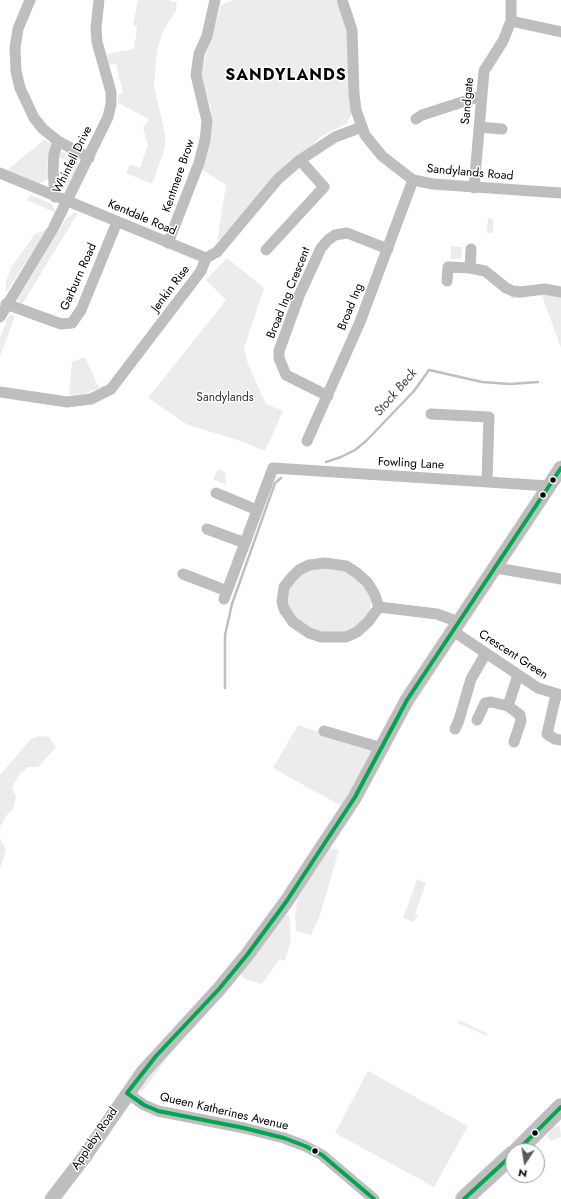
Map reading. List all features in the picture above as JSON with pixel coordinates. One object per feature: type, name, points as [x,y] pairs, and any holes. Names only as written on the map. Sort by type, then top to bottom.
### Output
[{"type":"highway","points":[[525,1143],[561,1107]]},
{"type":"highway","points":[[464,1199],[505,1161]]},
{"type":"main road","name":"Appleby Road","points":[[52,1199],[84,1156],[127,1092],[156,1056],[219,990],[263,934],[336,826],[382,748],[407,700],[561,468]]},
{"type":"street","points":[[30,0],[18,29],[15,48],[16,70],[25,101],[34,118],[43,129],[58,141],[89,158]]},
{"type":"street","name":"Whinfell Drive","points":[[0,316],[6,304],[54,229],[108,117],[111,104],[111,92],[97,42],[96,28],[99,0]]},
{"type":"street","name":"Kentmere Brow","points":[[168,243],[199,163],[205,140],[207,121],[196,75],[200,54],[207,36],[216,0]]},
{"type":"street","name":"Sandylands Road","points":[[342,0],[352,30],[354,94],[362,127],[365,135],[382,156],[414,180],[433,184],[561,193]]},
{"type":"street","name":"Sandgate","points":[[474,188],[484,71],[503,41],[511,21],[511,0]]},
{"type":"street","points":[[511,21],[561,32]]},
{"type":"street","points":[[416,119],[422,115],[481,96]]},
{"type":"street","name":"Jenkin Rise","points":[[0,392],[67,402],[91,399],[111,389],[201,272],[206,258],[217,252],[278,179],[300,160],[335,137],[362,127]]},
{"type":"street","points":[[479,127],[502,129]]},
{"type":"street","points":[[55,197],[53,170],[54,154],[58,141]]},
{"type":"street","points":[[266,250],[324,187],[300,160]]},
{"type":"street","name":"Kentdale Road","points":[[0,173],[55,197],[206,258]]},
{"type":"street","name":"Broad Ing","points":[[307,441],[360,322],[414,180]]},
{"type":"street","name":"Garburn Road","points":[[6,304],[61,324],[72,323],[81,310],[117,222]]},
{"type":"street","name":"Broad Ing Crescent","points":[[328,396],[286,375],[278,358],[279,351],[299,296],[321,248],[335,235],[347,233],[388,249]]},
{"type":"street","points":[[470,268],[471,249]]},
{"type":"street","points":[[447,281],[448,267],[470,268],[485,271],[506,288],[520,292],[545,288],[561,292]]},
{"type":"street","points":[[431,414],[489,417],[487,481]]},
{"type":"street","name":"Fowling Lane","points":[[257,510],[273,468],[549,486]]},
{"type":"street","points":[[183,574],[226,595],[257,510],[216,493]]},
{"type":"street","points":[[207,529],[245,544]]},
{"type":"street","points":[[330,563],[346,566],[367,582],[374,593],[378,607],[368,622],[357,632],[346,637],[321,637],[309,633],[293,622],[284,609],[284,587],[299,570],[308,566],[330,563]]},
{"type":"street","points":[[496,568],[561,580]]},
{"type":"street","name":"Crescent Green","points":[[378,607],[437,614],[448,617],[456,627],[486,653],[538,688],[558,695]]},
{"type":"street","points":[[455,729],[471,679],[486,653]]},
{"type":"street","points":[[508,706],[518,675]]},
{"type":"street","points":[[558,695],[547,734],[555,739],[561,740]]},
{"type":"street","points":[[477,720],[485,704],[491,702],[508,706],[520,715],[521,720],[514,742]]},
{"type":"street","points":[[324,731],[382,748]]},
{"type":"street","name":"Queen Katherines Avenue","points":[[127,1092],[144,1105],[158,1111],[244,1128],[284,1138],[305,1146],[322,1155],[374,1199]]},
{"type":"green space","points":[[138,0],[171,0],[171,2],[177,2],[176,10],[163,31],[157,51],[154,87],[165,133],[165,148],[152,184],[126,173],[130,164],[140,168],[148,145],[143,128],[149,119],[118,103],[118,95],[123,93],[116,64],[109,65],[107,54],[134,49],[137,28],[133,24]]},
{"type":"green space","points":[[233,0],[270,0],[270,2],[271,0],[335,0],[343,15],[347,29],[348,82],[352,112],[347,123],[322,136],[267,186],[217,242],[226,185],[201,169],[209,146],[211,108],[200,75],[221,5]]},
{"type":"green space","points":[[44,140],[51,143],[46,169],[49,179],[39,183],[7,170]]},
{"type":"green space","points":[[61,151],[75,159],[78,164],[78,167],[65,190],[62,186],[61,178],[63,173],[69,172],[68,161],[60,158],[58,155]]},
{"type":"green space","points":[[30,195],[52,204],[56,213],[27,200]]},
{"type":"green space","points":[[74,213],[78,213],[21,306],[18,301],[19,297],[66,219]]},
{"type":"green space","points":[[488,218],[493,219],[493,232],[491,233],[487,233]]},
{"type":"green space","points":[[47,229],[6,293],[6,282],[12,266],[35,234]]},
{"type":"green space","points":[[451,246],[462,247],[461,259],[451,259]]},
{"type":"green space","name":"Sandylands","points":[[227,258],[264,288],[244,348],[248,364],[266,404],[283,411],[265,451],[241,441],[188,425],[148,398],[226,300],[206,280]]},
{"type":"green space","points":[[504,290],[521,295],[541,292],[561,296],[561,348],[541,293],[513,299]]},
{"type":"green space","points":[[11,315],[15,316],[0,357],[0,338],[8,317]]},
{"type":"green space","points":[[85,357],[99,388],[84,394],[69,395],[72,362]]},
{"type":"green space","points":[[218,469],[225,472],[226,485],[213,479]]},
{"type":"green space","points":[[333,567],[356,576],[371,598],[370,612],[366,619],[348,632],[317,632],[297,621],[286,603],[289,586],[294,578],[310,569]]},
{"type":"green space","points":[[298,725],[376,751],[345,805],[336,803],[273,768]]},
{"type":"green space","points":[[39,736],[49,737],[56,747],[38,767],[28,767],[20,774],[12,787],[16,797],[13,809],[6,816],[0,827],[0,775],[30,740]]},
{"type":"green space","points":[[0,838],[6,850],[0,869]]},
{"type":"green space","points":[[330,848],[339,850],[320,915],[311,935],[296,931],[295,915],[298,897]]},
{"type":"green space","points":[[417,879],[426,883],[415,914],[418,915],[414,922],[403,918]]},
{"type":"green space","points":[[286,914],[290,917],[291,940],[285,961],[280,959],[262,984],[245,979],[241,975],[241,972]]},
{"type":"green space","points":[[459,1020],[488,1034],[487,1036],[458,1023]]},
{"type":"green space","points":[[189,1030],[168,1057],[141,1093],[140,1085]]},
{"type":"green space","points":[[368,1071],[468,1126],[434,1187],[335,1133]]},
{"type":"green space","points":[[560,1126],[561,1137],[551,1141],[547,1136],[552,1128]]},
{"type":"waterway","name":"Stock Beck","points":[[326,462],[355,450],[367,440],[414,391],[429,370],[482,382],[510,384],[538,382]]},
{"type":"waterway","points":[[225,688],[225,635],[232,604],[275,483],[281,478]]},
{"type":"transit line","points":[[374,1199],[322,1155],[305,1146],[284,1138],[244,1128],[158,1111],[144,1105],[127,1093],[156,1056],[219,989],[247,955],[286,902],[355,797],[407,700],[561,468]]},
{"type":"transit line","points":[[525,1143],[561,1107]]},
{"type":"transit line","points":[[464,1199],[505,1161]]},
{"type":"district","name":"SANDYLANDS","points":[[286,76]]}]
